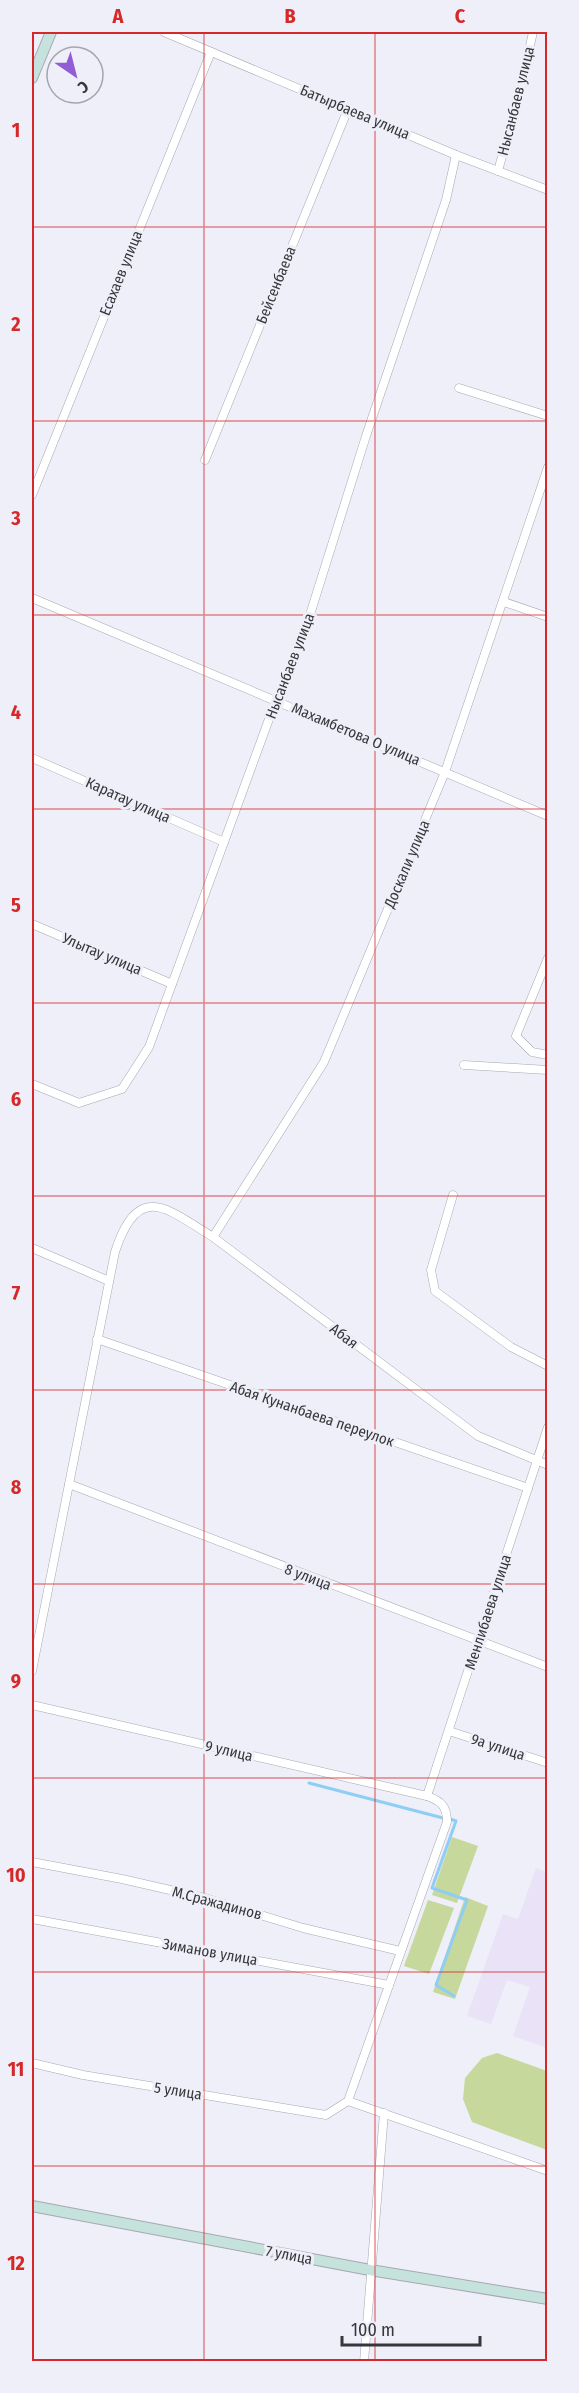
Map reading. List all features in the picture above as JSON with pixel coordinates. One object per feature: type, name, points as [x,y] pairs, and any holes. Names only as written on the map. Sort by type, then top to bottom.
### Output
[{"type":"street","points":[[32,78],[51,32]]},
{"type":"street","name":"Батырбаева улица","points":[[164,32],[456,155],[548,190]]},
{"type":"street","name":"Нысанбаев улица","points":[[498,171],[533,32]]},
{"type":"street","name":"Есахаев улица","points":[[32,495],[212,52]]},
{"type":"street","name":"Бейсенбаева","points":[[205,460],[348,109]]},
{"type":"street","name":"Нысанбаев улица","points":[[32,1084],[79,1103],[122,1089],[148,1047],[276,700],[303,637],[366,436],[446,200],[456,155]]},
{"type":"street","points":[[459,388],[548,416]]},
{"type":"street","name":"Доскали улица","points":[[213,1237],[324,1062],[445,772],[548,467]]},
{"type":"street","name":"Махамбетова О улица","points":[[32,598],[548,816]]},
{"type":"street","points":[[504,602],[548,617]]},
{"type":"street","name":"Каратау улица","points":[[32,758],[224,842]]},
{"type":"street","name":"Улытау улица","points":[[32,924],[172,984]]},
{"type":"street","points":[[548,958],[516,1036],[532,1052],[548,1055]]},
{"type":"street","points":[[464,1065],[548,1070]]},
{"type":"street","points":[[453,1195],[431,1270],[435,1291],[511,1347],[548,1366]]},
{"type":"street","name":"Абая","points":[[109,1281],[123,1227],[142,1208],[158,1206],[213,1237],[478,1437],[548,1465]]},
{"type":"street","points":[[32,1248],[109,1281],[32,1671]]},
{"type":"street","name":"Абая Кунанбаева переулок","points":[[97,1339],[528,1488]]},
{"type":"street","name":"Менлибаева улица","points":[[427,1796],[548,1427]]},
{"type":"street","name":"8 улица","points":[[69,1484],[548,1667]]},
{"type":"street","name":"9 улица","points":[[32,1705],[427,1796]]},
{"type":"street","name":"9а улица","points":[[449,1731],[548,1763]]},
{"type":"street","points":[[427,1796],[439,1800],[444,1806],[447,1822],[348,2101],[548,2171]]},
{"type":"street","name":"М.Сражадинов","points":[[32,1862],[205,1898],[303,1928],[400,1952]]},
{"type":"street","name":"Зиманов улица","points":[[32,1919],[389,1985]]},
{"type":"street","name":"5 улица","points":[[32,2063],[82,2075],[326,2115],[348,2101]]},
{"type":"street","points":[[364,2361],[384,2113]]},
{"type":"street","name":"7 улица","points":[[32,2206],[370,2270],[548,2299]]},
{"type":"shaded area","points":[[536,1868],[547,1872],[547,2048],[513,2036],[530,1987],[507,1980],[491,2024],[467,2016],[503,1914],[518,1919]]},
{"type":"green space","points":[[452,1837],[478,1846],[457,1903],[432,1895]]},
{"type":"green space","points":[[465,1897],[488,1906],[455,1999],[433,1992]]},
{"type":"green space","points":[[428,1900],[454,1908],[429,1974],[404,1966]]},
{"type":"green space","points":[[497,2053],[547,2071],[547,2150],[472,2122],[463,2099],[465,2078],[482,2058]]},
{"type":"waterway","points":[[309,1783],[443,1818]]},
{"type":"waterway","points":[[450,1819],[456,1821],[432,1888],[467,1900],[436,1985],[454,1996]]}]
